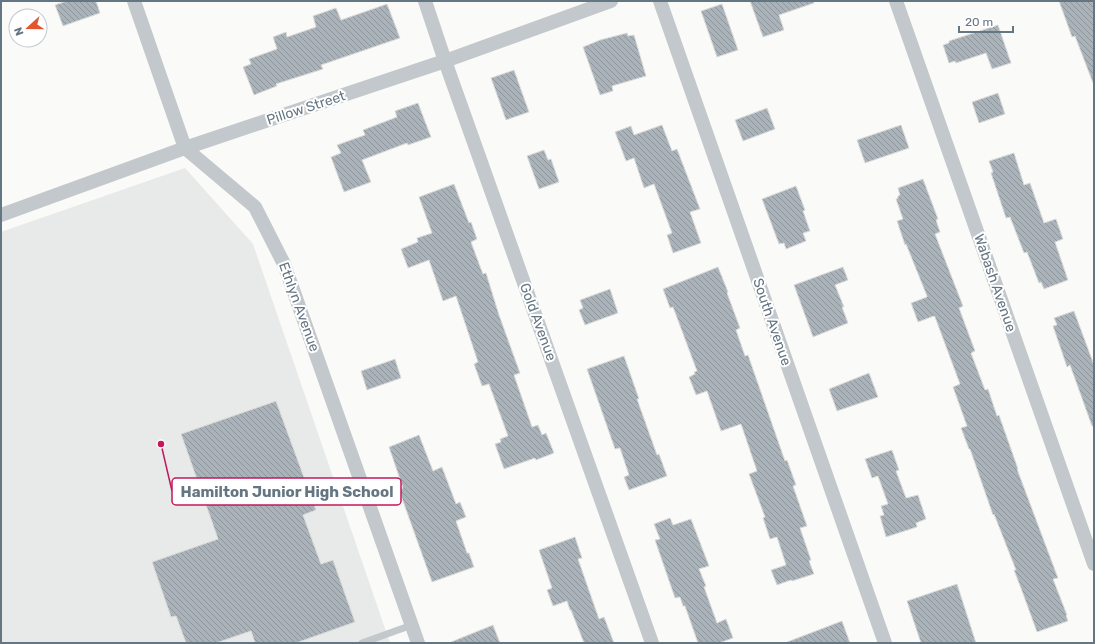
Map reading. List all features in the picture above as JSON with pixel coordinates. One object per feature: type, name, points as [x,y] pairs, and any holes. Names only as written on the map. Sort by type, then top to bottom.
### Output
[{"type":"street","points":[[134,1],[185,148]]},
{"type":"street","name":"Gold Avenue","points":[[425,1],[652,643]]},
{"type":"street","name":"Pillow Street","points":[[1,215],[185,148],[445,61],[611,1]]},
{"type":"street","name":"South Avenue","points":[[660,1],[884,643]]},
{"type":"street","name":"Wabash Avenue","points":[[896,1],[1094,564]]},
{"type":"street","name":"Ethlyn Avenue","points":[[185,148],[254,207],[284,264],[418,643]]},
{"type":"lane","points":[[362,643],[412,625]]},
{"type":"shaded area","points":[[185,168],[253,244],[390,643],[1,643],[1,232]]},
{"type":"building","points":[[67,1],[96,1],[100,13],[63,26],[55,5]]},
{"type":"building","points":[[750,1],[813,1],[814,3],[779,15],[784,30],[763,37]]},
{"type":"building","points":[[1059,1],[1094,1],[1094,83],[1075,36],[1072,37]]},
{"type":"building","points":[[387,4],[400,38],[321,65],[323,69],[276,84],[277,86],[254,95],[243,67],[251,64],[249,59],[277,49],[273,37],[286,32],[287,37],[316,27],[313,16],[336,8],[341,20]]},
{"type":"building","points":[[722,4],[738,50],[717,57],[701,11]]},
{"type":"building","points":[[998,25],[1011,63],[992,69],[986,53],[956,63],[955,61],[949,63],[943,45],[949,43],[949,41]]},
{"type":"building","points":[[627,33],[628,36],[634,35],[646,76],[612,86],[613,91],[600,95],[583,47],[600,40]]},
{"type":"building","points":[[514,70],[529,112],[506,120],[491,78]]},
{"type":"building","points":[[998,93],[1005,114],[979,123],[972,102]]},
{"type":"building","points":[[418,103],[431,137],[408,145],[407,143],[362,160],[371,182],[344,192],[331,157],[341,153],[337,145],[365,135],[363,130],[397,117],[395,111]]},
{"type":"building","points":[[767,108],[775,129],[743,141],[735,120]]},
{"type":"building","points":[[662,125],[672,151],[677,149],[700,209],[690,212],[701,243],[673,253],[667,235],[672,233],[654,184],[644,188],[634,158],[626,161],[615,132],[631,126],[634,135]]},
{"type":"building","points":[[901,125],[909,148],[865,163],[857,140]]},
{"type":"building","points":[[544,150],[548,160],[551,159],[559,182],[539,189],[527,156]]},
{"type":"building","points":[[1014,153],[1024,185],[1030,183],[1044,223],[1056,219],[1063,239],[1055,242],[1068,280],[1044,289],[1041,282],[1039,283],[1027,252],[1024,253],[1010,217],[1006,218],[991,173],[993,172],[989,161]]},
{"type":"building","points":[[923,179],[938,219],[936,220],[940,232],[935,234],[963,306],[959,308],[975,351],[971,353],[985,390],[988,389],[997,416],[999,415],[1017,469],[1058,578],[1053,579],[1068,621],[1037,632],[1014,570],[1016,570],[994,514],[993,515],[961,428],[967,426],[953,387],[960,384],[935,317],[934,316],[918,322],[911,303],[927,296],[906,244],[905,245],[897,221],[903,219],[896,199],[900,195],[898,188]]},
{"type":"building","points":[[454,184],[469,223],[471,222],[477,239],[471,242],[483,274],[486,273],[499,315],[520,373],[514,375],[532,427],[538,425],[542,435],[546,433],[554,453],[504,469],[495,444],[501,442],[500,439],[508,436],[489,384],[482,386],[474,364],[478,362],[456,296],[443,301],[429,260],[408,268],[401,249],[418,242],[417,238],[432,233],[419,197]]},
{"type":"building","points":[[796,186],[805,210],[803,211],[810,231],[803,233],[806,241],[786,249],[784,243],[779,244],[762,199]]},
{"type":"building","points":[[718,267],[740,328],[736,330],[745,356],[748,355],[785,461],[787,460],[796,485],[793,486],[807,526],[800,528],[811,560],[809,561],[814,574],[777,585],[771,570],[786,565],[777,537],[770,539],[763,518],[765,517],[749,474],[757,471],[741,424],[721,431],[707,391],[696,395],[689,377],[697,371],[673,307],[670,308],[663,289]]},
{"type":"building","points":[[843,267],[848,280],[835,285],[844,307],[842,307],[848,323],[813,337],[794,285]]},
{"type":"building","points":[[610,289],[618,313],[585,325],[579,310],[583,308],[580,300]]},
{"type":"building","points":[[1074,311],[1094,365],[1094,426],[1092,426],[1070,365],[1067,367],[1053,326],[1057,325],[1054,318]]},
{"type":"building","points":[[624,356],[639,399],[637,399],[657,455],[659,454],[667,476],[629,490],[624,477],[629,475],[620,448],[615,449],[587,369]]},
{"type":"building","points":[[395,359],[401,378],[367,390],[361,371]]},
{"type":"building","points":[[869,373],[878,397],[837,411],[829,389]]},
{"type":"building","points":[[276,401],[316,510],[303,515],[321,564],[333,560],[355,622],[296,643],[255,643],[251,631],[216,643],[186,643],[176,616],[171,617],[152,562],[218,539],[181,434]]},
{"type":"building","points":[[419,435],[433,471],[442,467],[456,504],[460,502],[466,517],[456,521],[467,553],[469,553],[474,567],[432,582],[399,490],[403,488],[389,447]]},
{"type":"building","points":[[892,450],[899,470],[896,471],[906,498],[918,495],[926,519],[916,523],[917,527],[886,537],[880,516],[884,515],[881,506],[888,504],[878,476],[872,478],[865,459]]},
{"type":"building","points":[[670,518],[673,525],[691,519],[709,566],[699,569],[706,586],[704,587],[717,623],[726,619],[733,638],[719,643],[698,643],[685,606],[683,606],[680,597],[675,598],[655,540],[660,539],[654,524]]},
{"type":"building","points":[[575,537],[582,558],[578,559],[599,619],[604,617],[614,643],[584,643],[567,601],[553,606],[547,590],[552,588],[539,550]]},
{"type":"building","points":[[957,584],[976,643],[921,643],[907,601]]},
{"type":"building","points":[[842,621],[850,643],[787,643],[787,642]]},
{"type":"building","points":[[493,625],[500,643],[451,643],[451,642]]},
{"type":"place","name":"Hamilton Junior High School","points":[[161,444]]}]
